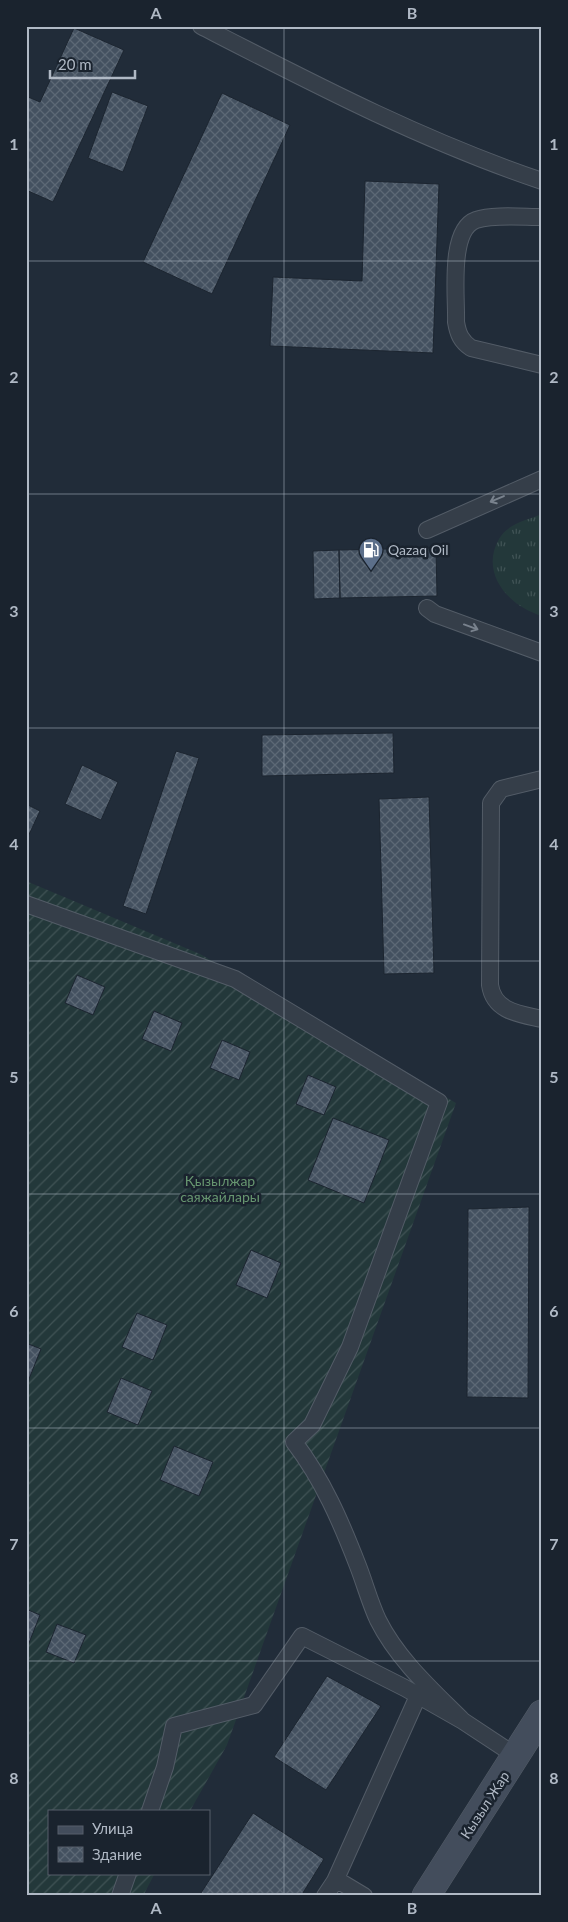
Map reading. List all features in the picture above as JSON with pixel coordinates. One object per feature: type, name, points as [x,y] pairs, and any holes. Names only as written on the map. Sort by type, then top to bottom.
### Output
[{"type":"main road","name":"Кызыл Жар","points":[[426,1896],[542,1714]]},
{"type":"lane","points":[[201,26],[362,108],[456,149],[542,180]]},
{"type":"lane","points":[[542,217],[487,218],[474,220],[466,227],[460,237],[457,249],[456,313],[458,333],[462,342],[470,348],[542,365]]},
{"type":"lane","points":[[427,530],[542,480]]},
{"type":"lane","points":[[427,608],[435,614],[542,653]]},
{"type":"lane","points":[[542,778],[501,789],[491,803],[490,985],[491,995],[505,1009],[542,1019]]},
{"type":"lane","points":[[26,904],[235,979],[439,1102],[350,1347],[312,1424],[294,1442],[314,1468],[338,1514],[378,1618],[393,1646],[423,1682],[463,1721]]},
{"type":"lane","points":[[150,1810],[165,1767],[174,1726],[254,1704],[302,1636],[463,1721],[516,1756]]},
{"type":"lane","points":[[325,1896],[335,1881],[418,1696]]},
{"type":"lane","points":[[120,1896],[128,1874]]},
{"type":"lane","points":[[335,1881],[339,1881],[364,1896]]},
{"type":"green space","points":[[542,514],[542,616],[530,612],[509,597],[495,576],[493,565],[494,552],[503,534],[512,526]]},
{"type":"green space","name":"Қызылжар саяжайлары","points":[[26,881],[200,954],[456,1103],[227,1745],[191,1810],[48,1810],[48,1874],[154,1874],[143,1896],[26,1896]]},
{"type":"building","points":[[74,28],[124,50],[53,202],[26,190],[26,96],[40,102]]},
{"type":"building","points":[[112,92],[148,106],[123,172],[88,158]]},
{"type":"building","points":[[222,93],[290,125],[212,294],[143,262]]},
{"type":"building","points":[[365,181],[439,184],[433,353],[270,346],[273,277],[362,281]]},
{"type":"building","points":[[436,548],[437,596],[340,598],[339,550]]},
{"type":"building","points":[[339,550],[340,598],[314,599],[313,551]]},
{"type":"building","points":[[393,733],[394,773],[262,776],[262,735]]},
{"type":"building","points":[[176,751],[199,758],[146,914],[123,906]]},
{"type":"building","points":[[82,765],[118,782],[101,820],[65,804]]},
{"type":"building","points":[[429,797],[434,973],[384,974],[379,799]]},
{"type":"building","points":[[26,804],[40,811],[26,841]]},
{"type":"building","points":[[77,975],[105,987],[93,1015],[65,1003]]},
{"type":"building","points":[[154,1011],[182,1023],[171,1051],[142,1039]]},
{"type":"building","points":[[222,1040],[250,1052],[239,1080],[210,1068]]},
{"type":"building","points":[[308,1075],[336,1087],[324,1115],[296,1104]]},
{"type":"building","points":[[333,1118],[389,1140],[364,1203],[308,1180]]},
{"type":"building","points":[[529,1207],[528,1398],[467,1397],[468,1209]]},
{"type":"building","points":[[251,1250],[281,1263],[267,1298],[236,1285]]},
{"type":"building","points":[[137,1313],[167,1325],[153,1360],[122,1347]]},
{"type":"building","points":[[26,1343],[41,1349],[27,1384],[26,1383]]},
{"type":"building","points":[[121,1378],[152,1391],[138,1425],[107,1412]]},
{"type":"building","points":[[174,1446],[213,1462],[199,1496],[160,1480]]},
{"type":"building","points":[[26,1609],[40,1615],[29,1643],[26,1642]]},
{"type":"building","points":[[57,1624],[86,1635],[74,1663],[46,1652]]},
{"type":"building","points":[[327,1676],[381,1706],[326,1790],[274,1757]]},
{"type":"building","points":[[253,1813],[324,1859],[301,1896],[199,1896]]},
{"type":"place","name":"Qazaq Oil","points":[[371,571]]}]
